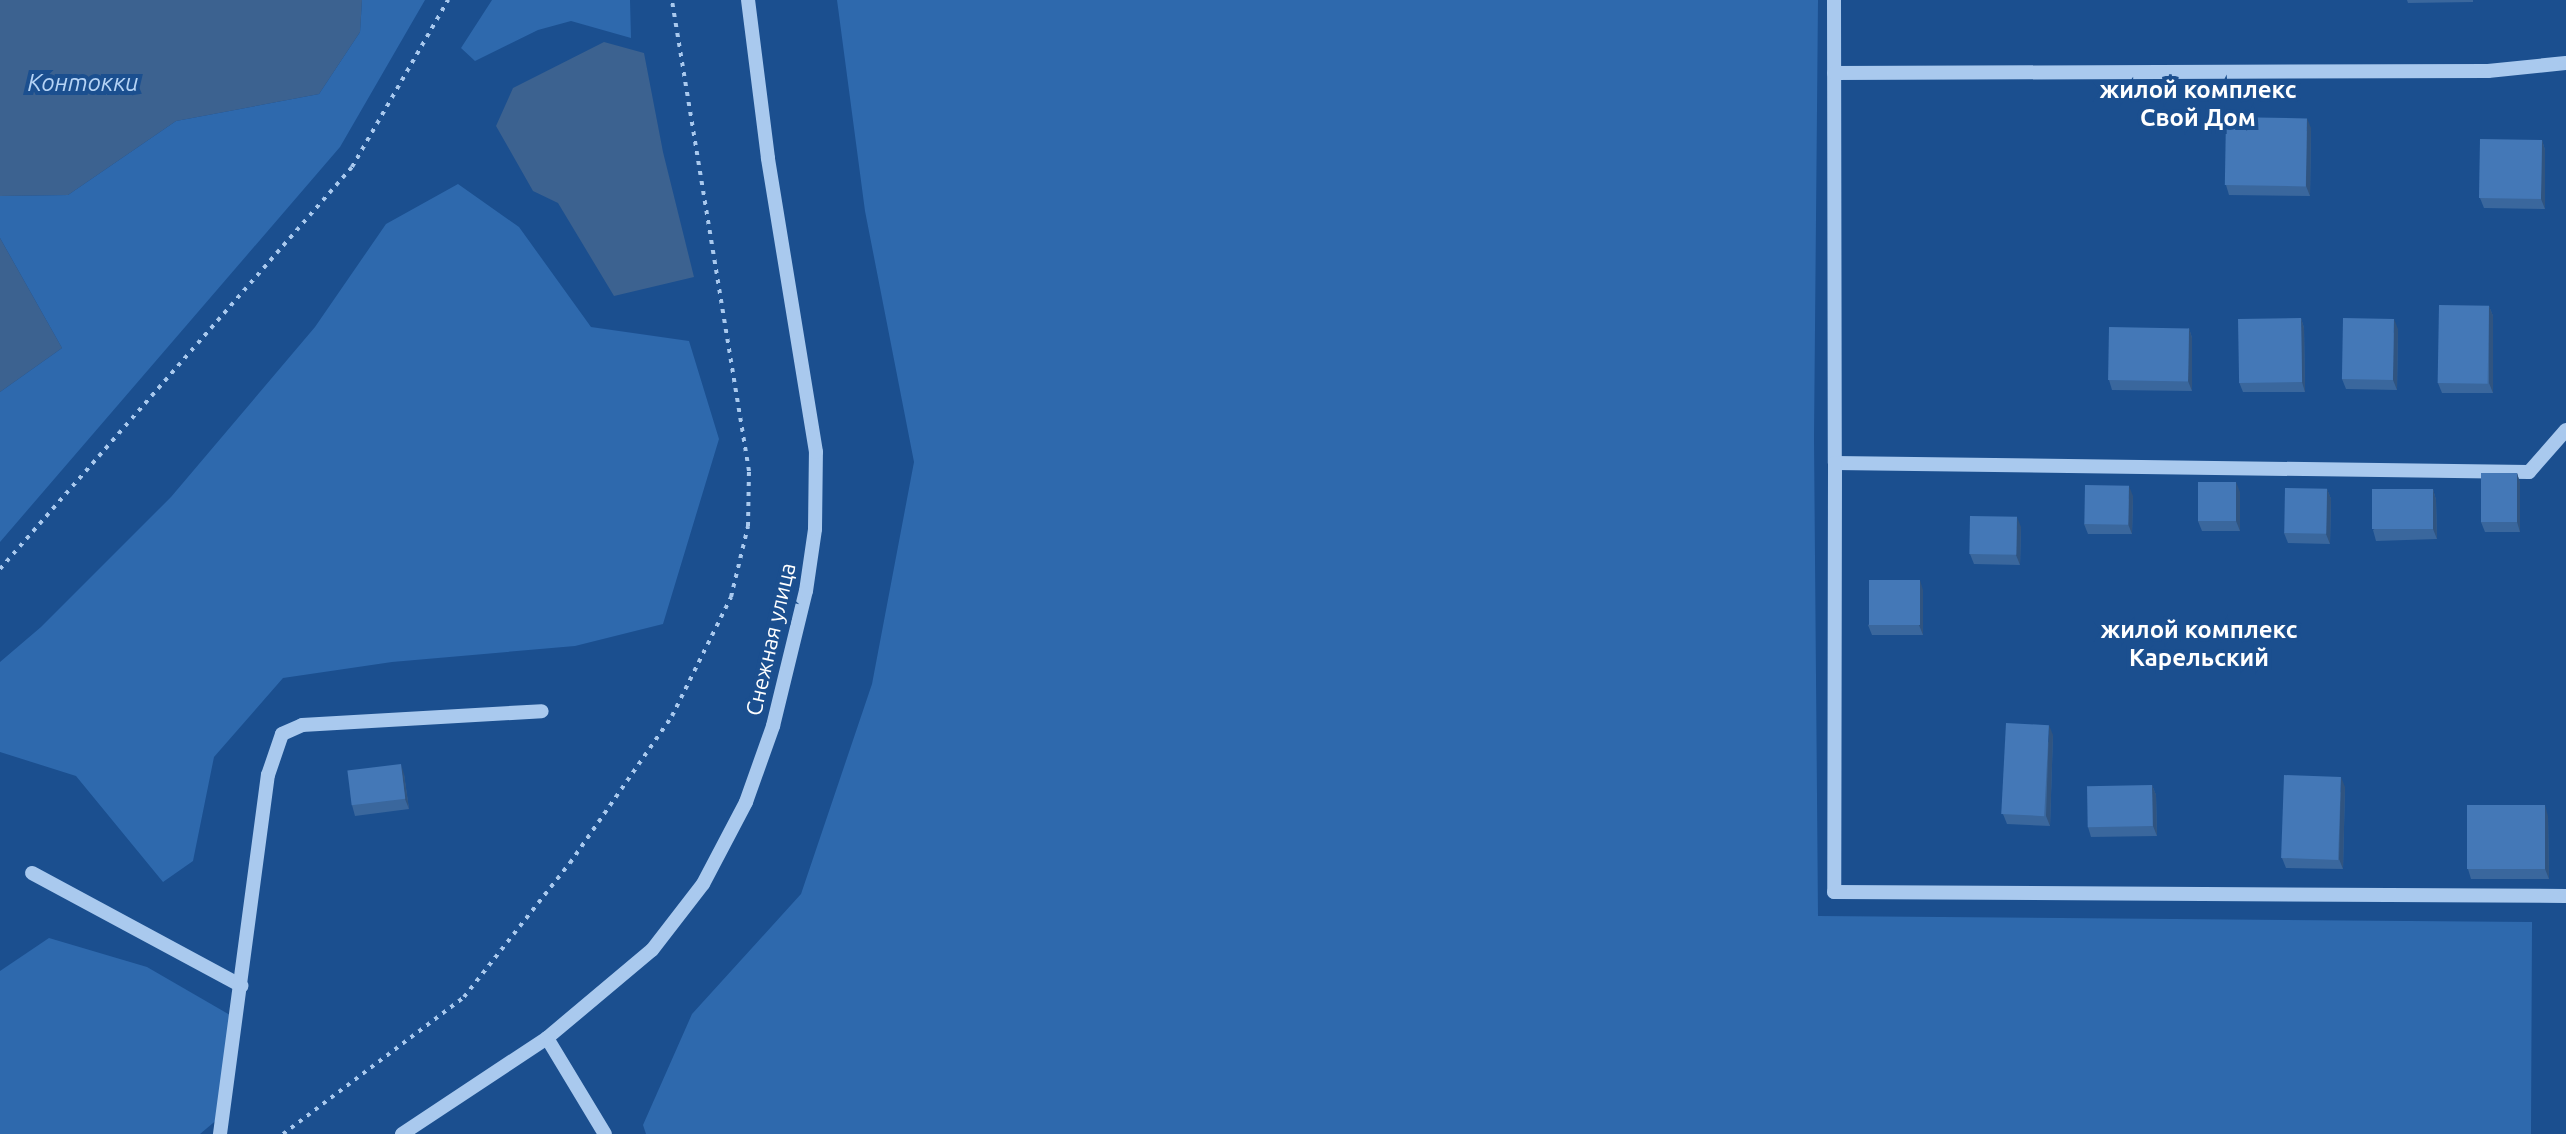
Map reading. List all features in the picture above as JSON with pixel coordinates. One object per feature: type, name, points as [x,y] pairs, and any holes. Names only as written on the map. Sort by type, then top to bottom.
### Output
[{"type":"street","name":"Снежная улица","points":[[402,1134],[547,1038],[652,950],[703,884],[746,802],[773,726],[806,591],[815,529],[816,452],[768,158],[748,0]]},
{"type":"street","points":[[1834,0],[1834,892],[2566,896]]},
{"type":"street","points":[[1834,73],[2488,71],[2566,63]]},
{"type":"street","points":[[1835,463],[2529,472],[2566,430]]},
{"type":"street","points":[[220,1134],[268,775],[282,734],[302,725],[542,711]]},
{"type":"street","points":[[32,873],[242,986]]},
{"type":"street","points":[[547,1038],[605,1134]]},
{"type":"path","points":[[0,569],[352,167],[448,0]]},
{"type":"path","points":[[283,1134],[464,997],[570,863],[672,716],[731,597],[748,526],[749,471],[672,0]]},
{"type":"shaded area","points":[[362,0],[425,0],[340,147],[0,542],[0,392],[62,348],[0,238],[0,196],[68,195],[176,121],[319,94],[360,32]]},
{"type":"shaded area","points":[[492,0],[630,0],[631,38],[571,21],[538,30],[475,61],[461,48]]},
{"type":"shaded area","points":[[837,0],[1818,0],[1814,438],[1818,916],[2532,922],[2531,1134],[646,1134],[643,1125],[692,1014],[801,894],[872,684],[914,462],[865,211]]},
{"type":"shaded area","points":[[458,184],[519,227],[591,327],[689,341],[719,439],[663,624],[575,646],[392,662],[283,678],[214,757],[193,861],[163,882],[76,776],[0,752],[0,662],[41,627],[171,497],[315,327],[386,224]]},
{"type":"shaded area","points":[[49,938],[147,967],[230,1015],[219,1118],[200,1134],[0,1134],[0,971]]},
{"type":"water","name":"Контокки","points":[[0,0],[362,0],[360,32],[319,94],[176,121],[68,195],[0,196]]},
{"type":"water","points":[[604,42],[644,53],[663,152],[694,277],[614,296],[558,203],[533,191],[496,126],[513,88]]},
{"type":"water","points":[[0,238],[62,348],[0,392]]},
{"type":"building","points":[[2226,117],[2307,118],[2306,186],[2225,185]]},
{"type":"building","points":[[2480,139],[2542,140],[2541,199],[2479,198]]},
{"type":"building","points":[[2439,305],[2489,306],[2488,384],[2438,383]]},
{"type":"building","points":[[2301,318],[2302,382],[2239,383],[2238,319]]},
{"type":"building","points":[[2343,318],[2394,319],[2393,380],[2342,379]]},
{"type":"building","points":[[2109,327],[2189,328],[2188,381],[2108,380]]},
{"type":"building","points":[[2481,473],[2517,473],[2517,522],[2481,522]]},
{"type":"building","points":[[2198,482],[2236,482],[2236,521],[2198,521]]},
{"type":"building","points":[[2085,485],[2129,486],[2128,525],[2084,524]]},
{"type":"building","points":[[2285,488],[2327,489],[2326,534],[2284,533]]},
{"type":"building","points":[[2372,489],[2433,489],[2433,529],[2372,529]]},
{"type":"building","points":[[1970,516],[2017,517],[2016,555],[1969,554]]},
{"type":"building","points":[[1869,580],[1920,580],[1920,625],[1869,625]]},
{"type":"building","points":[[2006,723],[2049,725],[2044,816],[2001,814]]},
{"type":"building","points":[[401,764],[405,799],[352,805],[347,771]]},
{"type":"building","points":[[2284,775],[2341,777],[2338,860],[2281,858]]},
{"type":"building","points":[[2152,785],[2153,826],[2088,827],[2087,786]]},
{"type":"building","points":[[2467,805],[2545,805],[2545,869],[2467,869]]},
{"type":"district","name":"жилой комплекс Свой Дом","points":[[2198,104]]},
{"type":"district","name":"жилой комплекс Карельский","points":[[2199,644]]}]
